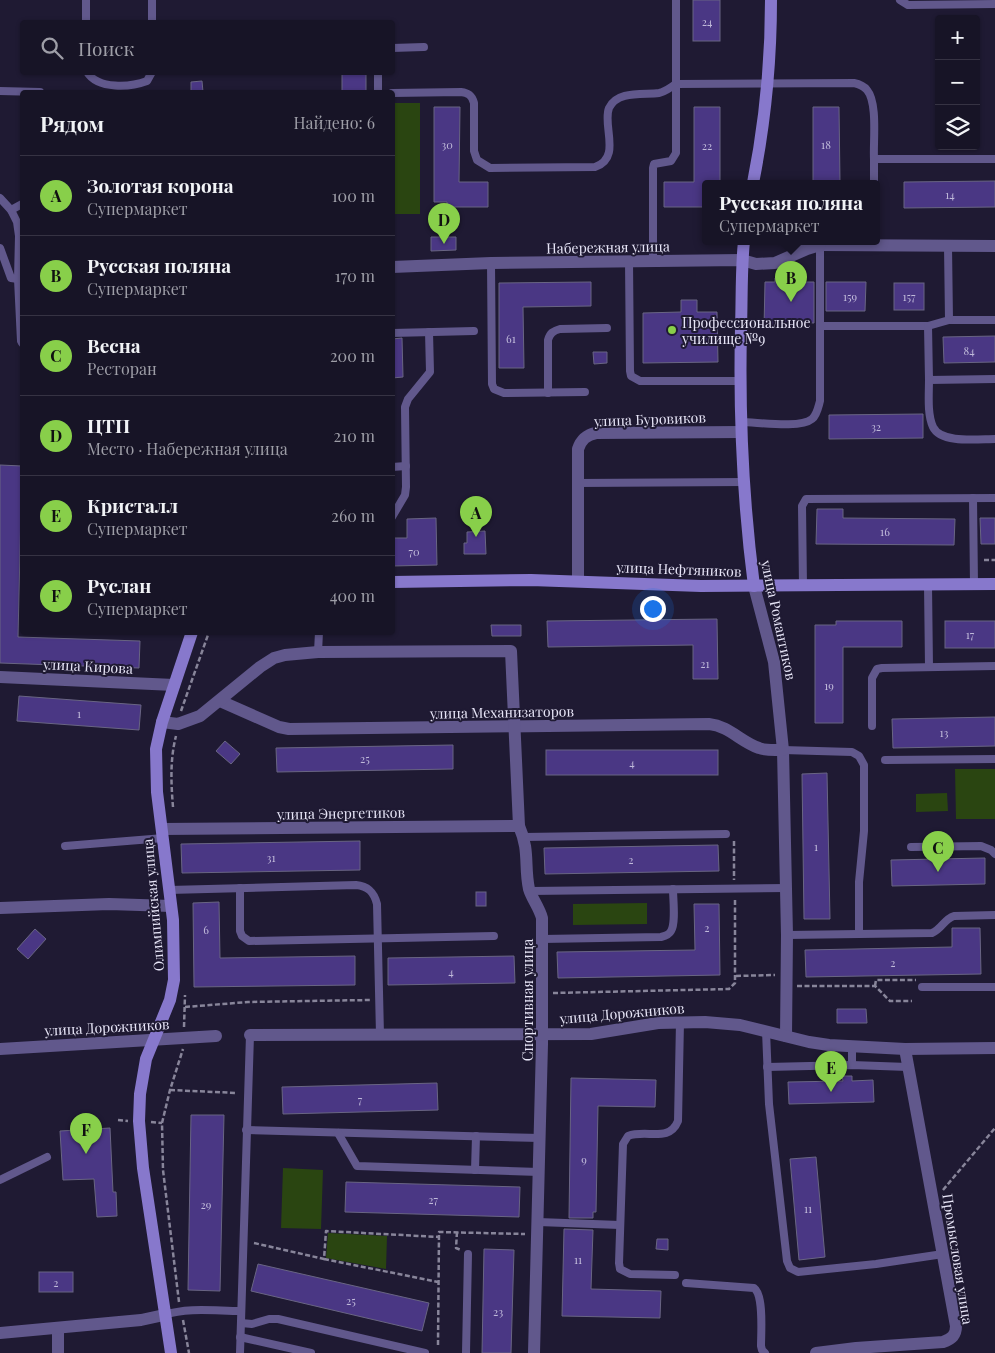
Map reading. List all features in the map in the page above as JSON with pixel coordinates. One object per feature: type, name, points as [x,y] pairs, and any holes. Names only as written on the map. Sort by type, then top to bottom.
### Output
[{"type":"street","points":[[754,180],[759,155],[768,82],[771,0]]},
{"type":"street","name":"Набережная улица","points":[[880,243],[995,246]]},
{"type":"street","name":"улица Романтиков","points":[[744,245],[740,381],[741,427],[754,586],[774,662],[783,750],[787,888],[786,1036]]},
{"type":"street","name":"Набережная улица","points":[[395,267],[491,263],[742,260],[756,264],[774,263],[820,245]]},
{"type":"street","name":"улица Буровиков","points":[[578,581],[577,483],[580,442],[589,435],[596,433],[741,427]]},
{"type":"street","name":"улица Нефтяников","points":[[395,582],[531,580],[701,586],[995,584]]},
{"type":"street","name":"Олимпийская улица","points":[[171,1353],[145,1185],[140,1094],[143,1072],[170,1000],[174,980],[175,952],[156,771],[157,738],[191,635]]},
{"type":"street","name":"Спортивная улица","points":[[318,652],[511,651],[513,726],[522,831],[527,852],[530,891],[540,911],[542,939],[540,1138],[534,1353]]},
{"type":"street","points":[[162,722],[178,724],[200,716],[260,667],[274,658],[284,655],[318,652]]},
{"type":"street","name":"улица Кирова","points":[[0,678],[174,685]]},
{"type":"street","name":"улица Механизаторов","points":[[220,701],[279,728],[289,729],[709,724],[724,728],[757,748],[783,750]]},
{"type":"street","name":"улица Энергетиков","points":[[163,834],[522,831]]},
{"type":"street","points":[[0,908],[109,904],[171,906]]},
{"type":"street","name":"улица Дорожников","points":[[250,1035],[590,1034],[658,1023],[680,1022],[722,1023],[766,1031],[808,1042],[852,1047],[905,1049],[995,1048]]},
{"type":"street","name":"улица Дорожников","points":[[0,1049],[216,1036]]},
{"type":"street","name":"Промысловая улица","points":[[816,1353],[856,1348],[943,1342],[951,1340],[956,1332],[905,1049]]},
{"type":"street","points":[[0,1333],[141,1320],[164,1315]]},
{"type":"street","points":[[58,1328],[58,1353]]},
{"type":"lane","points":[[86,0],[86,20]]},
{"type":"lane","points":[[152,0],[152,20]]},
{"type":"lane","points":[[653,261],[653,168],[654,164],[671,161],[676,153],[676,0]]},
{"type":"lane","points":[[900,0],[908,5],[995,4]]},
{"type":"lane","points":[[395,48],[424,47]]},
{"type":"lane","points":[[88,75],[103,84],[120,85],[141,83],[147,81],[150,75]]},
{"type":"lane","points":[[378,75],[378,90]]},
{"type":"lane","points":[[395,93],[468,93],[474,103],[474,151],[477,160],[490,168],[595,167],[601,165],[609,154],[608,109],[614,101],[628,95],[661,93],[676,84],[854,83],[862,85],[871,97],[874,180]]},
{"type":"lane","points":[[0,91],[20,92]]},
{"type":"lane","points":[[874,159],[995,159]]},
{"type":"lane","points":[[0,198],[11,210],[17,222],[19,236],[18,279],[20,320]]},
{"type":"lane","points":[[11,210],[20,205]]},
{"type":"lane","points":[[741,427],[794,425],[811,420],[817,412],[820,401],[820,245]]},
{"type":"lane","points":[[948,246],[949,320]]},
{"type":"lane","points":[[0,248],[11,278],[18,279]]},
{"type":"lane","points":[[629,261],[631,376],[640,381],[740,381]]},
{"type":"lane","points":[[491,263],[492,384],[494,389],[504,394],[585,392]]},
{"type":"lane","points":[[820,326],[928,326],[949,320],[995,320]]},
{"type":"lane","points":[[928,326],[930,414],[933,426],[938,434],[947,438],[995,439]]},
{"type":"lane","points":[[548,392],[548,340],[550,334],[560,329],[607,328]]},
{"type":"lane","points":[[395,333],[474,331]]},
{"type":"lane","points":[[395,512],[405,495],[405,407],[408,399],[430,372],[429,332]]},
{"type":"lane","points":[[929,380],[995,379]]},
{"type":"lane","points":[[395,467],[406,466]]},
{"type":"lane","points":[[577,483],[745,482]]},
{"type":"lane","points":[[972,498],[974,584]]},
{"type":"lane","points":[[803,586],[802,506],[806,499],[995,498]]},
{"type":"lane","points":[[928,585],[929,666]]},
{"type":"lane","points":[[318,652],[319,635]]},
{"type":"lane","points":[[872,726],[872,678],[877,669],[929,666],[995,666]]},
{"type":"lane","points":[[783,750],[852,752],[859,756],[864,765],[864,831],[859,882],[859,934]]},
{"type":"lane","points":[[885,760],[995,759]]},
{"type":"lane","points":[[522,831],[726,834]]},
{"type":"lane","points":[[65,846],[163,834]]},
{"type":"lane","points":[[912,847],[981,846],[995,854]]},
{"type":"lane","points":[[169,890],[365,886],[370,889],[375,896],[377,904],[380,1035]]},
{"type":"lane","points":[[240,888],[240,931],[245,939],[249,941],[494,936]]},
{"type":"lane","points":[[530,891],[787,888]]},
{"type":"lane","points":[[542,939],[661,937],[667,935],[671,931],[673,924],[673,889]]},
{"type":"lane","points":[[787,934],[932,933],[937,931],[949,917],[995,915]]},
{"type":"lane","points":[[922,987],[995,987]]},
{"type":"lane","points":[[675,1275],[630,1274],[620,1269],[619,1263],[623,1144],[628,1136],[635,1134],[667,1134],[675,1129],[678,1121],[680,1022]]},
{"type":"lane","points":[[766,1031],[769,1104],[787,1261],[790,1268],[798,1272],[876,1264],[943,1254]]},
{"type":"lane","points":[[240,1353],[250,1035]]},
{"type":"lane","points":[[852,1047],[852,1065]]},
{"type":"lane","points":[[767,1068],[852,1065],[908,1067]]},
{"type":"lane","points":[[246,1130],[540,1138]]},
{"type":"lane","points":[[338,1133],[356,1166],[539,1172]]},
{"type":"lane","points":[[475,1170],[476,1136]]},
{"type":"lane","points":[[0,1180],[47,1157]]},
{"type":"lane","points":[[538,1222],[620,1225]]},
{"type":"lane","points":[[466,1353],[468,1254]]},
{"type":"lane","points":[[686,1283],[717,1284],[754,1288],[757,1290],[760,1298],[761,1346],[762,1350],[766,1353]]},
{"type":"lane","points":[[164,1315],[181,1310],[241,1312]]},
{"type":"lane","points":[[241,1323],[252,1324],[269,1319],[278,1319],[424,1353]]},
{"type":"lane","points":[[240,1337],[311,1353]]},
{"type":"path","points":[[542,993],[724,990],[733,986],[735,983],[734,840],[730,835],[726,834]]},
{"type":"path","points":[[735,976],[876,986],[890,1001],[912,1001]]},
{"type":"path","points":[[185,1007],[248,1002],[379,1000]]},
{"type":"path","points":[[183,1037],[184,1048],[170,1090],[162,1123],[162,1142],[177,1292],[189,1353]]},
{"type":"path","points":[[170,1090],[237,1093]]},
{"type":"path","points":[[933,1202],[995,1128]]},
{"type":"path","points":[[324,1259],[326,1231],[439,1237]]},
{"type":"path","points":[[457,1232],[456,1248],[468,1254]]},
{"type":"path","points":[[244,1240],[324,1259],[438,1282]]},
{"type":"green space","points":[[395,103],[420,103],[420,214],[395,214]]},
{"type":"green space","points":[[955,769],[995,769],[995,819],[956,819]]},
{"type":"green space","points":[[947,793],[948,811],[916,812],[916,794]]},
{"type":"green space","points":[[647,903],[647,924],[573,925],[573,904]]},
{"type":"green space","points":[[283,1168],[323,1170],[321,1229],[281,1228]]},
{"type":"green space","points":[[328,1233],[387,1236],[386,1269],[326,1258]]},
{"type":"building","points":[[693,0],[720,0],[720,41],[693,41]]},
{"type":"building","points":[[342,75],[366,75],[366,90],[342,90]]},
{"type":"building","points":[[202,81],[203,90],[191,90],[191,82]]},
{"type":"building","points":[[434,107],[460,107],[459,182],[488,182],[488,207],[447,207],[447,202],[434,202]]},
{"type":"building","points":[[694,107],[720,107],[720,180],[702,180],[702,207],[664,207],[664,182],[694,182]]},
{"type":"building","points":[[813,107],[839,107],[840,180],[813,180]]},
{"type":"building","points":[[995,181],[995,207],[904,208],[904,182]]},
{"type":"building","points":[[431,237],[456,237],[456,250],[431,251]]},
{"type":"building","points":[[775,278],[801,278],[801,282],[814,282],[814,323],[789,322],[789,329],[764,328],[765,282],[775,282]]},
{"type":"building","points":[[591,282],[591,306],[523,307],[524,368],[499,368],[499,283]]},
{"type":"building","points":[[826,282],[866,282],[865,311],[826,311]]},
{"type":"building","points":[[894,283],[924,283],[924,310],[894,310]]},
{"type":"building","points":[[681,300],[697,300],[697,312],[717,312],[718,362],[643,363],[643,313],[681,312]]},
{"type":"building","points":[[995,336],[995,362],[944,363],[943,337]]},
{"type":"building","points":[[402,338],[403,377],[395,378],[395,339]]},
{"type":"building","points":[[593,352],[607,352],[607,363],[594,364]]},
{"type":"building","points":[[923,414],[923,438],[829,439],[829,415]]},
{"type":"building","points":[[0,465],[20,466],[18,637],[140,641],[139,668],[0,663]]},
{"type":"building","points":[[817,509],[843,509],[843,518],[955,519],[954,545],[816,544]]},
{"type":"building","points":[[436,518],[437,565],[395,566],[395,538],[407,538],[407,519]]},
{"type":"building","points":[[980,518],[995,518],[995,544],[981,544]]},
{"type":"building","points":[[485,531],[486,554],[464,554],[467,532]]},
{"type":"building","points":[[717,619],[718,679],[693,679],[693,645],[548,647],[547,621]]},
{"type":"building","points":[[836,621],[902,621],[902,647],[843,647],[843,723],[815,723],[815,625],[836,625]]},
{"type":"building","points":[[945,621],[995,621],[995,648],[945,648]]},
{"type":"building","points":[[491,625],[521,625],[521,636],[492,636]]},
{"type":"building","points":[[19,696],[141,705],[139,730],[17,721]]},
{"type":"building","points":[[995,717],[995,746],[893,748],[892,719]]},
{"type":"building","points":[[225,741],[240,754],[231,764],[216,751]]},
{"type":"building","points":[[453,745],[453,769],[277,772],[276,748]]},
{"type":"building","points":[[546,750],[718,750],[718,775],[546,775]]},
{"type":"building","points":[[827,773],[830,919],[804,919],[802,774]]},
{"type":"building","points":[[360,841],[360,870],[182,873],[181,844]]},
{"type":"building","points":[[718,845],[719,871],[545,874],[544,848]]},
{"type":"building","points":[[985,858],[985,884],[892,886],[891,860]]},
{"type":"building","points":[[476,892],[486,892],[486,906],[476,906]]},
{"type":"building","points":[[219,902],[220,958],[355,956],[355,985],[194,987],[193,903]]},
{"type":"building","points":[[694,904],[719,904],[720,975],[558,978],[557,952],[695,950]]},
{"type":"building","points":[[952,928],[980,928],[981,974],[806,977],[805,950],[952,947]]},
{"type":"building","points":[[35,929],[46,939],[28,959],[17,949]]},
{"type":"building","points":[[514,956],[515,983],[388,985],[388,958]]},
{"type":"building","points":[[837,1009],[866,1009],[867,1023],[837,1023]]},
{"type":"building","points":[[842,1076],[852,1076],[852,1081],[873,1080],[874,1102],[789,1104],[788,1082],[843,1081]]},
{"type":"building","points":[[571,1078],[656,1080],[655,1107],[598,1106],[596,1212],[593,1212],[593,1218],[569,1218]]},
{"type":"building","points":[[437,1083],[438,1110],[283,1114],[282,1087]]},
{"type":"building","points":[[191,1115],[224,1115],[220,1291],[188,1290]]},
{"type":"building","points":[[110,1128],[113,1192],[116,1192],[117,1216],[97,1217],[94,1179],[63,1180],[60,1131]]},
{"type":"building","points":[[816,1157],[825,1257],[799,1260],[790,1159]]},
{"type":"building","points":[[346,1182],[520,1187],[519,1217],[345,1212]]},
{"type":"building","points":[[564,1229],[593,1230],[591,1289],[661,1291],[660,1318],[562,1316]]},
{"type":"building","points":[[657,1239],[668,1239],[668,1250],[656,1249]]},
{"type":"building","points":[[484,1249],[514,1250],[511,1353],[482,1353]]},
{"type":"building","points":[[258,1264],[429,1303],[422,1331],[251,1291]]},
{"type":"building","points":[[39,1272],[73,1272],[73,1292],[39,1292]]},
{"type":"place","name":"ЦТП","points":[[444,244]]},
{"type":"place","name":"Русская поляна","points":[[791,302]]},
{"type":"place","name":"Профессиональное училище №9","points":[[672,330]]},
{"type":"place","name":"Золотая корона","points":[[476,537]]},
{"type":"place","name":"Весна","points":[[938,872]]},
{"type":"place","name":"Кристалл","points":[[831,1092]]},
{"type":"place","name":"Руслан","points":[[86,1154]]}]
